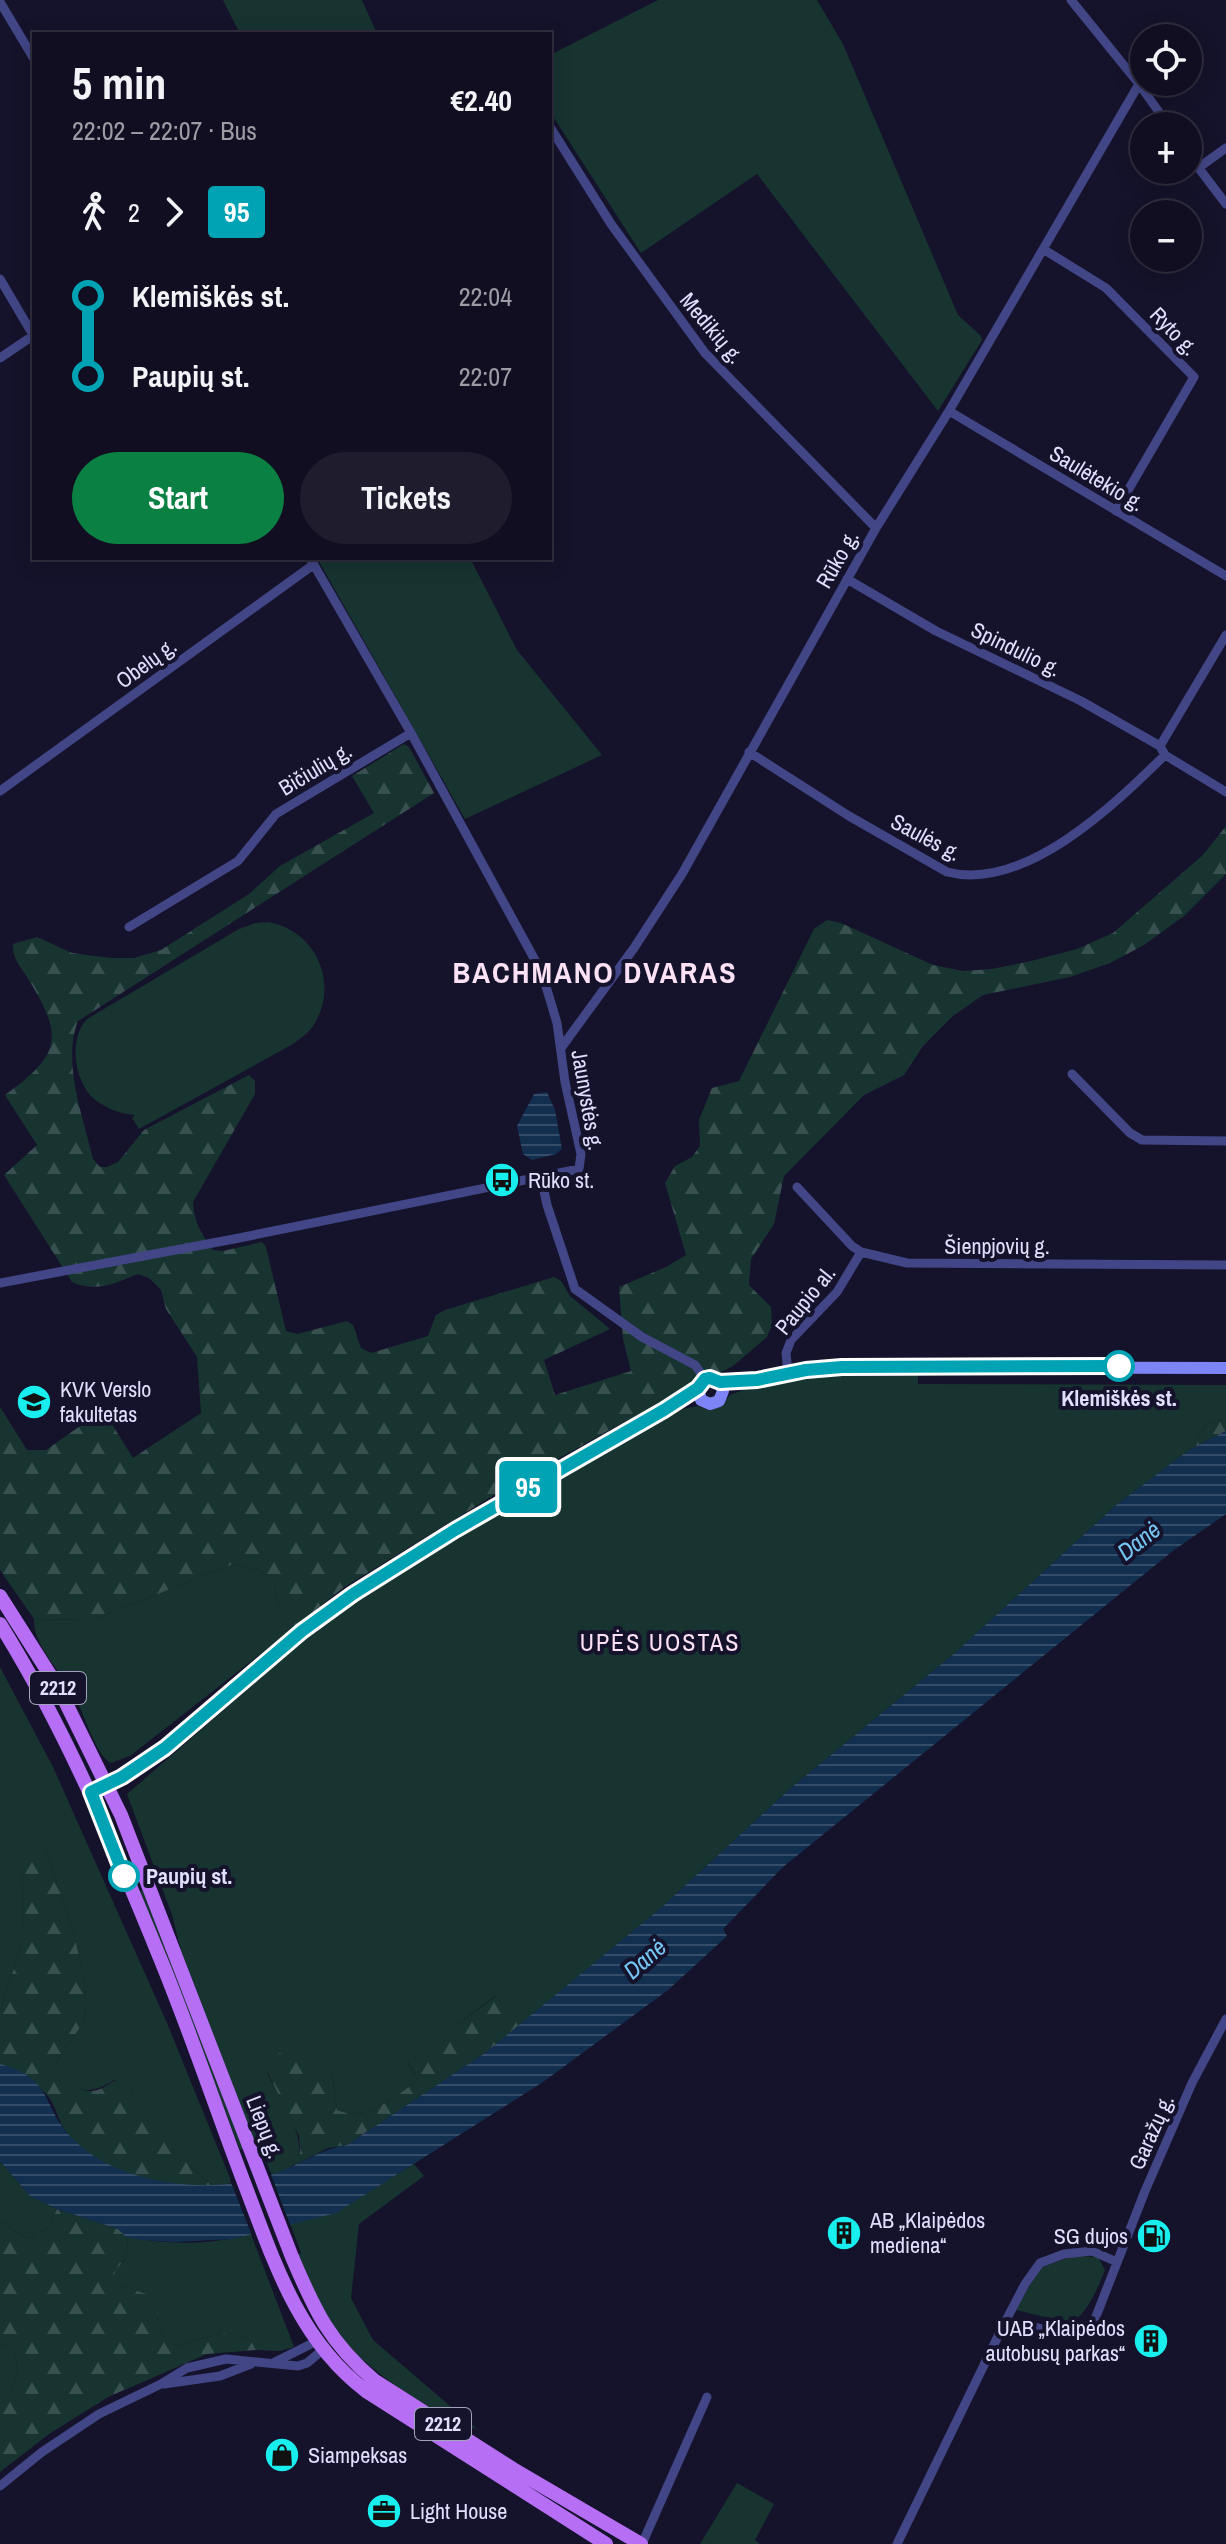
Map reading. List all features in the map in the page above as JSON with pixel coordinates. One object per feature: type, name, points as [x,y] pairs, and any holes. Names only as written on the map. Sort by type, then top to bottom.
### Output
[{"type":"main road","points":[[91,1792],[165,1748],[302,1631],[336,1606],[455,1530],[701,1389],[710,1378],[720,1382],[757,1380],[842,1367],[1226,1368]]},
{"type":"main road","points":[[701,1389],[710,1404],[757,1380]]},
{"type":"main road","points":[[720,1382],[722,1396]]},
{"type":"main road","name":"Liepų g.","points":[[0,1596],[59,1689],[107,1785],[137,1854],[326,2342],[375,2381],[513,2469],[642,2544]]},
{"type":"main road","name":"Liepų g.","points":[[0,1624],[59,1727],[91,1792],[159,1957],[289,2295],[326,2342],[344,2374],[606,2544]]},
{"type":"street","points":[[1071,0],[1130,73]]},
{"type":"street","points":[[0,2],[32,56]]},
{"type":"street","name":"Rūko g.","points":[[561,1048],[682,874],[876,528],[949,411],[1132,96]]},
{"type":"street","name":"Medikių g.","points":[[552,130],[611,224],[705,353],[876,528]]},
{"type":"street","points":[[1202,165],[1226,148]]},
{"type":"street","points":[[1202,173],[1226,204]]},
{"type":"street","name":"Ryto g.","points":[[1043,249],[1106,288],[1194,377],[1116,511]]},
{"type":"street","points":[[0,279],[32,332]]},
{"type":"street","points":[[0,358],[32,336]]},
{"type":"street","name":"Saulėtekio g.","points":[[949,411],[1226,576]]},
{"type":"street","name":"Jaunystės g.","points":[[0,1283],[579,1169],[582,1162],[561,1048],[542,973],[411,733],[312,561]]},
{"type":"street","name":"Obelų g.","points":[[0,791],[312,561]]},
{"type":"street","name":"Spindulio g.","points":[[847,579],[898,610],[1081,701],[1226,792]]},
{"type":"street","name":"Saulės g.","points":[[749,752],[849,816],[947,872],[977,876],[1005,870],[1081,831],[1121,798],[1162,750],[1226,635]]},
{"type":"street","name":"Bičiulių g.","points":[[129,927],[238,861],[276,814],[411,733]]},
{"type":"street","points":[[1072,1074],[1130,1133],[1142,1140],[1226,1141]]},
{"type":"street","points":[[541,1177],[575,1289],[642,1337],[695,1365],[701,1389]]},
{"type":"street","name":"Šienpjovių g.","points":[[797,1187],[852,1246],[861,1252],[907,1263],[1226,1265]]},
{"type":"street","name":"Paupio al.","points":[[788,1373],[786,1353],[791,1340],[837,1292],[861,1252]]},
{"type":"street","name":"Garažų g.","points":[[1002,2328],[1021,2325],[1069,2335],[1083,2331],[1095,2319],[1145,2191],[1192,2083],[1226,2019]]},
{"type":"street","points":[[897,2544],[1002,2328],[1040,2263],[1064,2254],[1092,2251],[1117,2262]]},
{"type":"street","points":[[0,2486],[42,2452],[99,2414],[187,2368],[226,2359],[275,2362],[326,2342]]},
{"type":"street","points":[[275,2362],[298,2366],[307,2363],[326,2342]]},
{"type":"street","points":[[161,2384],[220,2376],[255,2363]]},
{"type":"street","points":[[642,2544],[707,2397]]},
{"type":"green space","points":[[223,0],[362,0],[376,32],[239,32]]},
{"type":"green space","points":[[658,0],[817,0],[843,44],[958,315],[981,336],[982,340],[938,411],[757,174],[641,253],[552,115],[552,54]]},
{"type":"green space","points":[[318,560],[471,560],[517,650],[602,755],[465,819]]},
{"type":"green space","points":[[404,744],[409,747],[434,793],[78,1021],[72,1054],[80,1108],[93,1159],[100,1167],[107,1167],[118,1162],[144,1130],[249,1075],[255,1081],[255,1094],[193,1202],[195,1216],[213,1250],[223,1251],[262,1242],[266,1247],[286,1331],[297,1334],[347,1321],[353,1325],[361,1348],[371,1353],[428,1336],[436,1315],[445,1310],[554,1277],[561,1281],[570,1296],[610,1329],[544,1360],[555,1395],[631,1371],[623,1339],[619,1287],[686,1255],[665,1183],[675,1166],[692,1157],[700,1146],[699,1120],[712,1088],[739,1081],[814,929],[827,920],[841,923],[933,965],[963,971],[992,969],[1077,949],[1113,933],[1203,855],[1226,826],[1226,874],[1184,916],[1144,945],[1110,963],[1070,977],[983,995],[953,1016],[923,1046],[904,1075],[864,1095],[784,1176],[774,1224],[751,1259],[749,1285],[771,1307],[772,1325],[767,1337],[733,1366],[499,1492],[343,1588],[291,1630],[279,1610],[274,1583],[260,1570],[233,1564],[93,1620],[34,1619],[0,1570],[0,1407],[27,1450],[46,1450],[103,1410],[133,1458],[201,1413],[197,1357],[166,1309],[161,1290],[149,1278],[138,1274],[98,1287],[72,1282],[4,1175],[37,1145],[5,1095],[38,1068],[51,1043],[47,1015],[17,962],[13,944],[37,937],[72,953],[110,958],[134,958],[161,950],[249,894],[280,866],[374,813],[352,776]]},
{"type":"green space","points":[[268,922],[299,935],[318,960],[323,975],[322,1007],[308,1032],[293,1044],[139,1129],[132,1118],[135,1115],[111,1109],[90,1095],[80,1078],[76,1057],[78,1036],[87,1019],[239,929]]},
{"type":"green space","points":[[918,1372],[918,1384],[1226,1385],[1226,1418],[1206,1424],[1189,1450],[1115,1506],[955,1653],[792,1787],[662,1907],[522,2023],[495,1996],[408,2063],[418,2080],[380,2106],[359,2113],[337,2110],[332,2071],[267,2073],[291,2118],[299,2144],[294,2164],[272,2176],[259,2143],[255,2144],[185,1966],[172,1915],[127,1794],[335,1614],[522,1498],[652,1424],[683,1409],[698,1406],[707,1410],[743,1390],[792,1378],[820,1374]]},
{"type":"green space","points":[[1226,1418],[1226,1431],[1189,1450],[1206,1424]]},
{"type":"green space","points":[[233,1564],[260,1570],[274,1583],[279,1610],[291,1630],[130,1756],[111,1763],[100,1752],[70,1688],[43,1650],[34,1619],[93,1620]]},
{"type":"green space","points":[[0,1667],[53,1767],[167,2023],[232,2183],[214,2186],[188,2164],[127,2081],[114,2080],[88,2090],[73,2086],[61,2073],[56,2063],[83,2021],[85,1985],[74,1935],[44,1847],[23,1867],[22,1944],[0,2011]]},
{"type":"green space","points":[[34,1846],[44,1847],[58,1884],[74,1934],[85,1984],[83,2021],[56,2063],[59,2069],[67,2080],[83,2090],[97,2090],[118,2080],[127,2081],[176,2151],[214,2186],[154,2180],[114,2168],[96,2158],[67,2133],[42,2090],[0,2064],[0,2011],[22,1944],[23,1867],[27,1854]]},
{"type":"green space","points":[[143,1890],[244,2148],[240,2150],[140,1891]]},
{"type":"green space","points":[[496,1996],[522,2023],[485,2053],[347,2145],[328,2148],[293,2166],[300,2152],[299,2136],[263,2063],[288,2048],[332,2071],[337,2110],[359,2113],[370,2110],[418,2080],[408,2062]]},
{"type":"green space","points":[[0,2161],[30,2196],[57,2209],[48,2228],[30,2238],[0,2221]]},
{"type":"green space","points":[[414,2164],[424,2176],[359,2224],[351,2298],[373,2340],[477,2429],[419,2401],[378,2372],[344,2342],[328,2319],[297,2255],[301,2253],[290,2223],[336,2212]]},
{"type":"green space","points":[[57,2209],[118,2229],[128,2237],[126,2259],[115,2270],[115,2283],[155,2297],[162,2335],[176,2346],[223,2333],[251,2340],[256,2350],[207,2354],[108,2397],[49,2434],[0,2472],[0,2404],[14,2386],[17,2367],[15,2351],[0,2343],[0,2221],[30,2238],[48,2228]]},
{"type":"green space","points":[[251,2234],[294,2347],[280,2351],[256,2350],[251,2340],[223,2333],[176,2346],[162,2335],[154,2297],[115,2283],[115,2270],[126,2259],[128,2237],[190,2243]]},
{"type":"green space","points":[[1074,2256],[1098,2257],[1105,2270],[1079,2317],[1069,2321],[1016,2310],[1039,2268]]},
{"type":"green space","points":[[0,2343],[15,2351],[17,2367],[14,2386],[0,2404]]},
{"type":"green space","points":[[737,2483],[774,2504],[755,2540],[760,2544],[700,2544]]},
{"type":"water","points":[[547,1092],[555,1110],[562,1149],[556,1154],[532,1160],[523,1154],[517,1126],[534,1094]]},
{"type":"water","name":"Danė","points":[[1226,1431],[1226,1514],[1174,1550],[783,1867],[723,1929],[727,1936],[668,1990],[543,2082],[336,2213],[233,2239],[143,2240],[126,2237],[118,2229],[57,2209],[30,2196],[0,2161],[0,2064],[18,2070],[39,2086],[63,2127],[92,2155],[141,2177],[196,2185],[250,2181],[347,2145],[485,2053],[662,1907],[792,1787],[955,1653],[1115,1506],[1189,1450]]},
{"type":"pier","points":[[270,2172],[291,2227],[253,2238],[230,2180]]},
{"type":"bus line","name":"95","points":[[124,1876],[91,1792],[122,1777],[165,1748],[302,1631],[353,1594],[455,1530],[664,1410],[698,1388],[705,1379],[720,1382],[757,1380],[806,1370],[842,1367],[1119,1366]]},
{"type":"place","name":"Rūko st.","points":[[502,1180]]},
{"type":"place","name":"Klemiškės st.","points":[[1119,1366]]},
{"type":"place","name":"KVK Verslo fakultetas","points":[[34,1402]]},
{"type":"place","name":"Paupių st.","points":[[124,1876]]},
{"type":"place","name":"AB „Klaipėdos mediena“","points":[[844,2233]]},
{"type":"place","name":"SG dujos","points":[[1154,2236]]},
{"type":"place","name":"UAB „Klaipėdos autobusų parkas“","points":[[1151,2341]]},
{"type":"place","name":"Siampeksas","points":[[282,2455]]},
{"type":"place","name":"Light House","points":[[384,2511]]},
{"type":"district","name":"BACHMANO DVARAS","points":[[595,973]]},
{"type":"district","name":"UPĖS UOSTAS","points":[[660,1643]]}]
